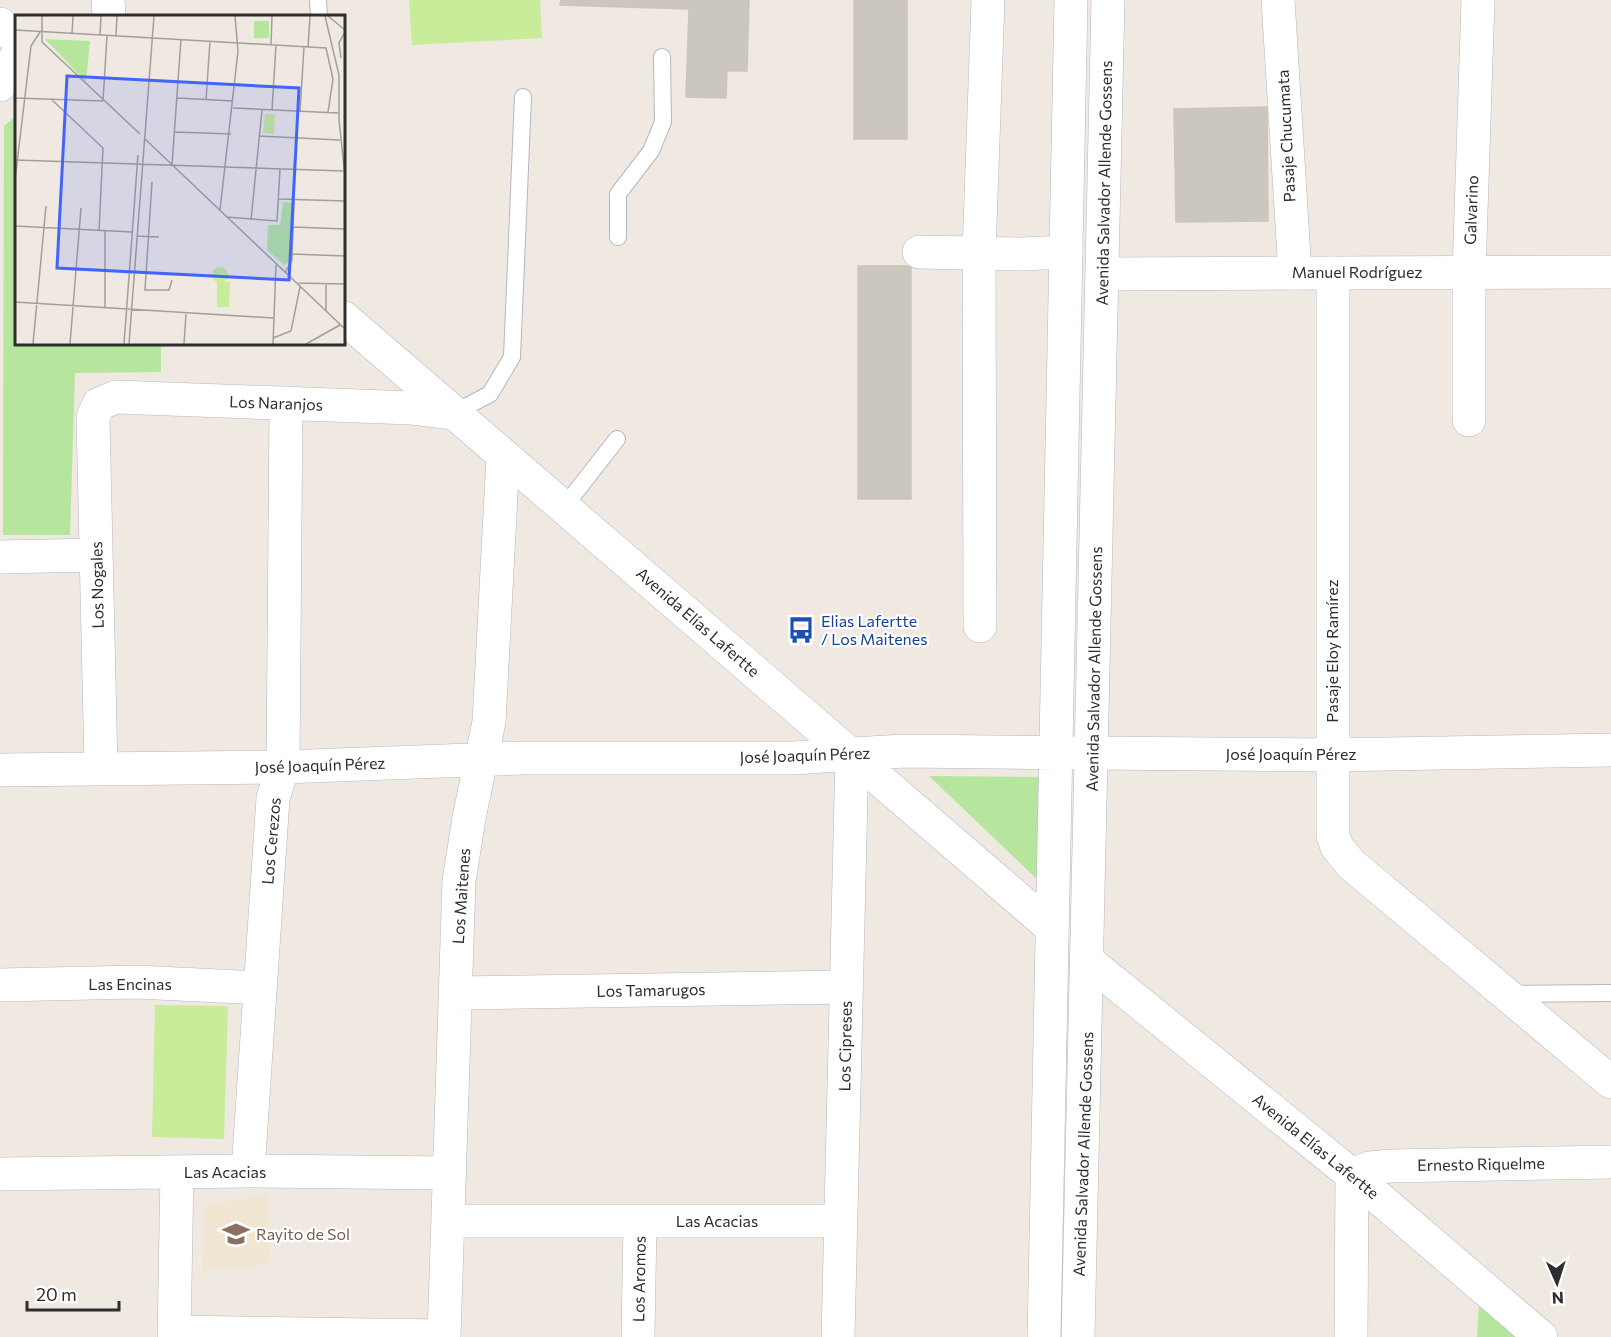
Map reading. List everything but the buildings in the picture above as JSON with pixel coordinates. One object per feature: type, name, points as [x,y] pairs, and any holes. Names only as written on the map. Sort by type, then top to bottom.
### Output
[{"type":"street","points":[[108,0],[109,15]]},
{"type":"street","points":[[980,626],[979,253],[988,0]]},
{"type":"street","name":"Avenida Salvador Allende Gossens","points":[[1044,1337],[1071,0]]},
{"type":"street","name":"Avenida Salvador Allende Gossens","points":[[1078,1337],[1108,0]]},
{"type":"street","name":"Pasaje Chucumata","points":[[1278,0],[1294,273]]},
{"type":"street","name":"Galvarino","points":[[1469,420],[1469,272],[1478,0]]},
{"type":"street","points":[[0,24],[15,37]]},
{"type":"street","points":[[0,85],[15,59]]},
{"type":"street","points":[[919,252],[1066,252]]},
{"type":"street","name":"Manuel Rodríguez","points":[[1103,273],[1611,272]]},
{"type":"street","name":"Pasaje Eloy Ramírez","points":[[1333,273],[1331,755],[1332,824],[1337,847],[1343,856],[1611,1082]]},
{"type":"street","name":"Avenida Elías Lafertte","points":[[345,319],[503,458],[564,507],[1052,928]]},
{"type":"street","name":"Los Naranjos","points":[[99,404],[116,398],[412,408],[454,413]]},
{"type":"street","name":"Los Cerezos","points":[[248,1171],[273,798],[283,767],[286,403]]},
{"type":"street","name":"Los Nogales","points":[[99,404],[93,417],[101,768]]},
{"type":"street","name":"Los Maitenes","points":[[444,1337],[459,881],[469,818],[489,722],[503,458]]},
{"type":"street","points":[[0,557],[96,555]]},
{"type":"street","name":"José Joaquín Pérez","points":[[0,770],[283,767],[481,760],[794,758],[904,751],[1331,755],[1611,750]]},
{"type":"street","name":"Los Cipreses","points":[[838,1337],[852,754]]},
{"type":"street","name":"Avenida Elías Lafertte","points":[[1088,961],[1352,1175],[1541,1337]]},
{"type":"street","name":"Las Encinas","points":[[0,985],[137,982],[260,988]]},
{"type":"street","name":"Los Tamarugos","points":[[456,993],[846,987]]},
{"type":"street","name":"Ernesto Riquelme","points":[[1352,1175],[1381,1166],[1611,1162]]},
{"type":"street","name":"Las Acacias","points":[[0,1174],[248,1171],[450,1173]]},
{"type":"street","points":[[177,1172],[174,1335],[444,1337]]},
{"type":"street","points":[[1351,1337],[1352,1175]]},
{"type":"street","name":"Las Acacias","points":[[448,1221],[841,1221]]},
{"type":"street","name":"Los Aromos","points":[[638,1337],[640,1221]]},
{"type":"lane","points":[[318,0],[319,15]]},
{"type":"lane","points":[[618,237],[618,194],[651,151],[663,122],[662,57]]},
{"type":"lane","points":[[454,413],[490,394],[512,357],[523,97]]},
{"type":"lane","points":[[564,507],[617,439]]},
{"type":"lane","points":[[1507,994],[1611,993]]},
{"type":"shaded area","name":"Rayito de Sol","points":[[268,1196],[270,1264],[202,1271],[205,1204]]},
{"type":"green space","points":[[409,0],[540,0],[542,38],[412,45]]},
{"type":"green space","points":[[15,117],[15,345],[161,345],[161,372],[75,373],[70,535],[3,535],[4,126]]},
{"type":"green space","points":[[929,776],[1040,777],[1040,882]]},
{"type":"green space","points":[[155,1005],[228,1006],[224,1139],[152,1137]]},
{"type":"green space","points":[[1479,1302],[1515,1337],[1477,1337]]},
{"type":"place","name":"Elias Lafertte / Los Maitenes","points":[[801,630]]},
{"type":"place","name":"Rayito de Sol","points":[[236,1234]]}]
